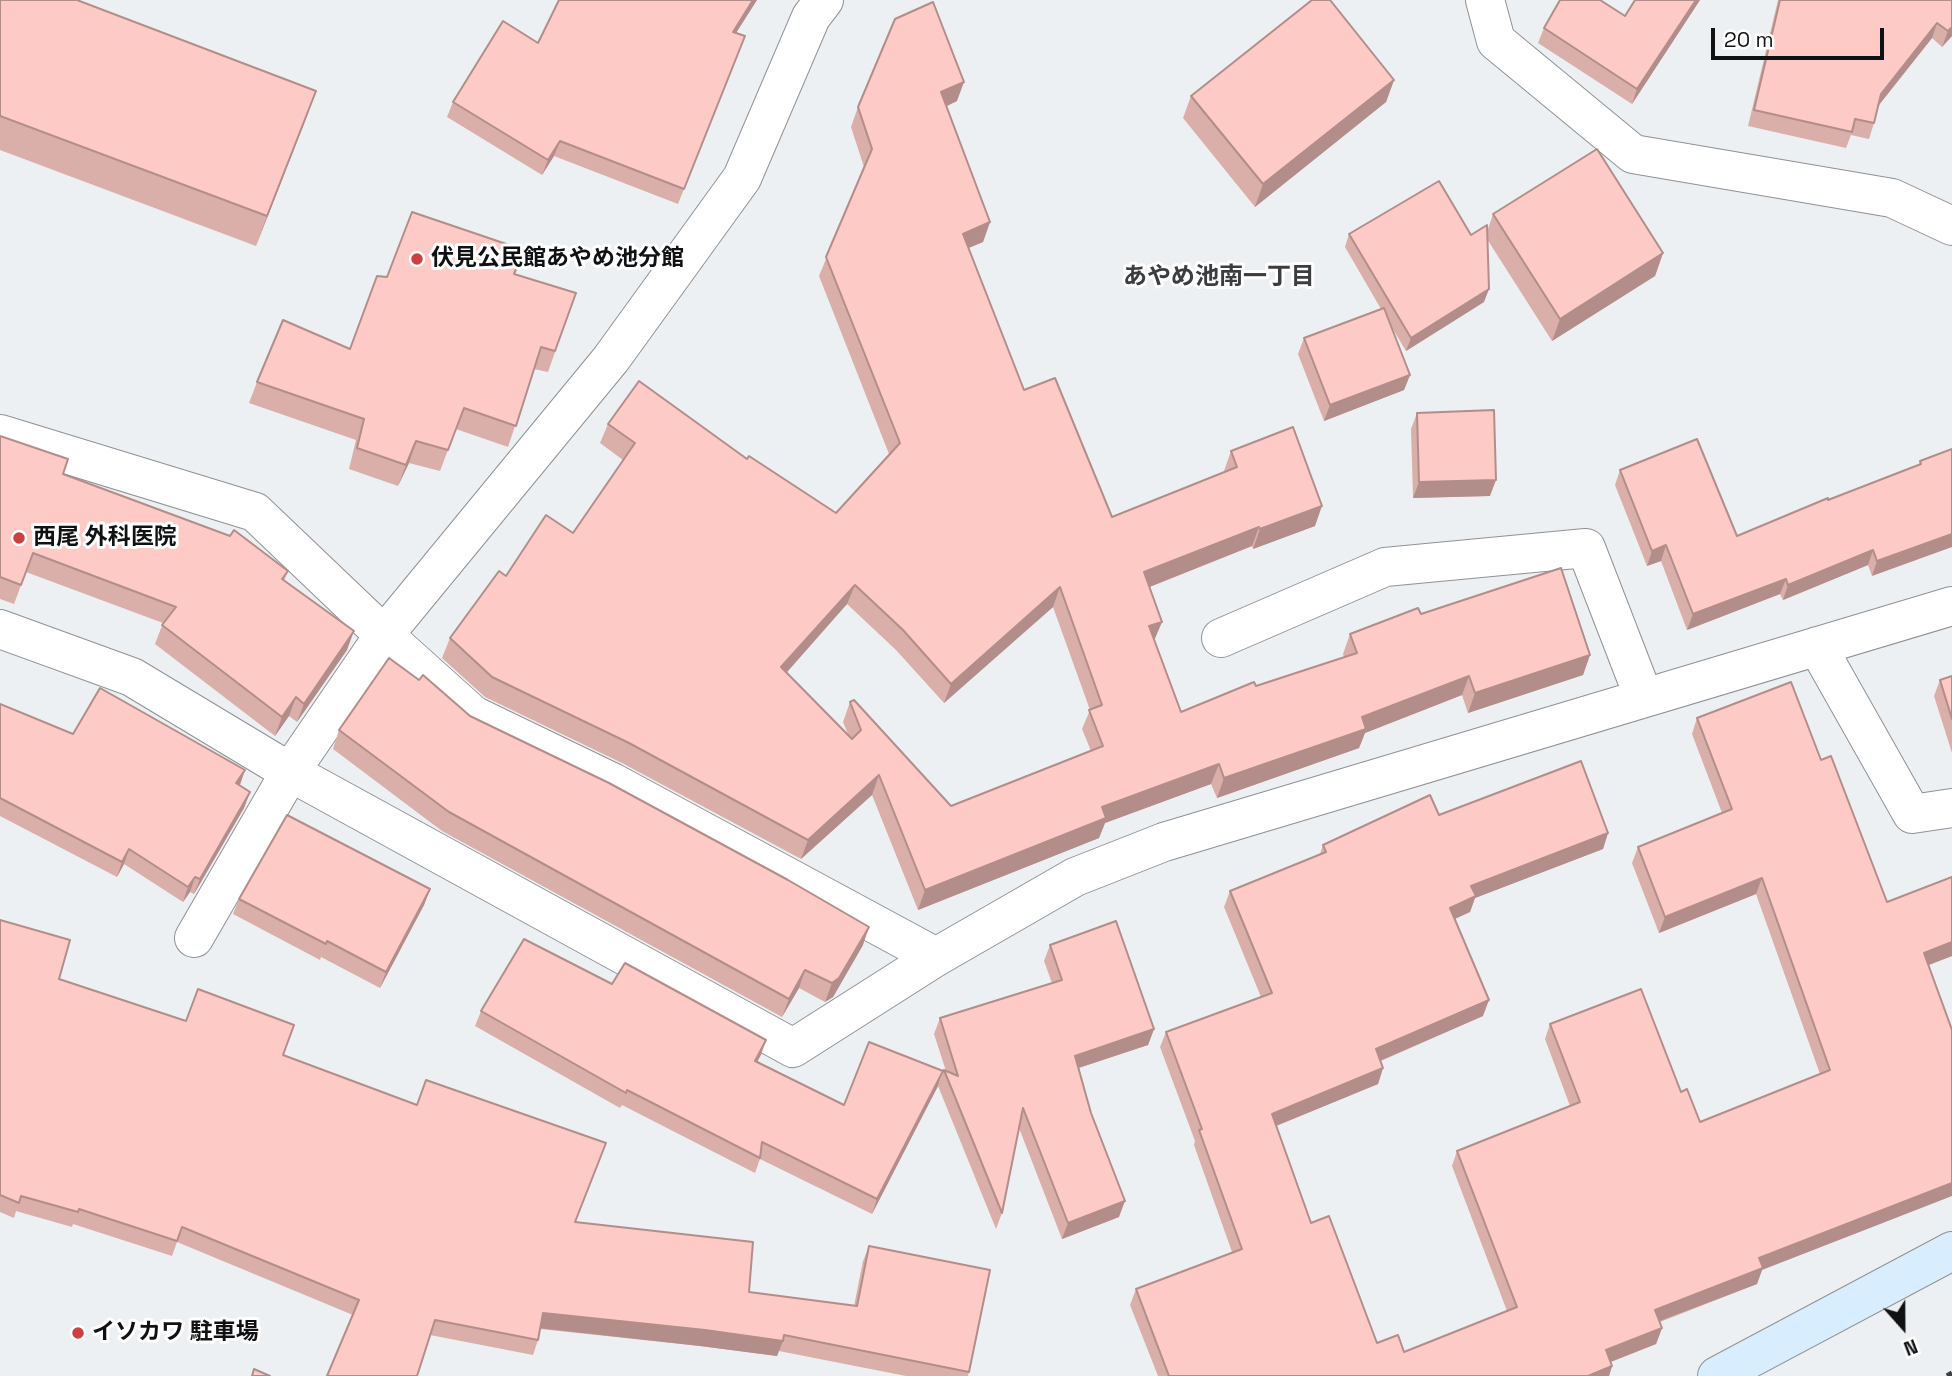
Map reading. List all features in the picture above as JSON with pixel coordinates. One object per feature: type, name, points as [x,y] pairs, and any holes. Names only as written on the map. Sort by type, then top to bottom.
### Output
[{"type":"street","points":[[194,938],[290,772],[384,635],[611,359],[742,178],[810,17],[824,0]]},
{"type":"street","points":[[1485,0],[1496,41],[1633,154],[1892,198],[1952,226]]},
{"type":"street","points":[[0,435],[255,512],[472,715],[612,782],[936,957]]},
{"type":"street","points":[[1221,638],[1385,567],[1587,548],[1644,698]]},
{"type":"street","points":[[0,629],[132,677],[290,772],[793,1048],[936,957],[1075,877],[1164,842],[1952,606]]},
{"type":"street","points":[[1817,646],[1912,814],[1952,808]]},
{"type":"street","points":[[1717,1376],[1952,1251]]},
{"type":"building","points":[[0,0],[77,0],[316,91],[267,216],[0,116]]},
{"type":"building","points":[[559,0],[753,0],[733,32],[745,36],[684,189],[560,141],[548,160],[453,102],[503,21],[538,43]]},
{"type":"building","points":[[1312,0],[1330,0],[1394,80],[1263,184],[1191,96]]},
{"type":"building","points":[[1560,0],[1600,0],[1625,16],[1635,0],[1696,0],[1637,89],[1544,28]]},
{"type":"building","points":[[1780,0],[1952,0],[1952,27],[1948,31],[1937,23],[1881,94],[1874,123],[1855,119],[1852,132],[1754,110]]},
{"type":"building","points":[[933,2],[964,82],[941,92],[990,222],[963,234],[1024,390],[1055,378],[1112,517],[1237,467],[1231,451],[1293,427],[1322,506],[1260,529],[1259,527],[1144,572],[1162,622],[1149,626],[1181,712],[1254,682],[1256,686],[1357,653],[1350,634],[1418,608],[1421,614],[1561,568],[1590,655],[1475,693],[1469,676],[1362,717],[1366,729],[1224,778],[1219,764],[1102,807],[1106,818],[925,890],[879,775],[808,840],[629,743],[492,677],[450,638],[499,571],[506,576],[546,515],[573,533],[635,443],[608,424],[639,381],[747,459],[749,456],[836,513],[900,443],[826,257],[872,149],[858,107],[895,19]],"holes":[[[855,585],[903,630],[951,684],[1060,587],[1102,705],[1089,710],[1103,746],[951,806],[854,700],[850,702],[861,730],[852,739],[781,667]]]},
{"type":"building","points":[[1597,149],[1663,253],[1560,319],[1493,214]]},
{"type":"building","points":[[1439,181],[1471,235],[1487,225],[1489,289],[1411,338],[1349,234]]},
{"type":"building","points":[[412,212],[524,250],[514,274],[576,293],[555,351],[541,347],[516,426],[464,408],[448,450],[416,441],[406,465],[357,448],[364,419],[257,382],[283,320],[350,349],[377,276],[387,277]]},
{"type":"building","points":[[1384,308],[1410,375],[1330,405],[1304,338]]},
{"type":"building","points":[[1494,410],[1496,480],[1419,482],[1417,413]]},
{"type":"building","points":[[0,436],[68,459],[63,474],[230,536],[234,530],[288,571],[282,579],[354,631],[304,704],[296,697],[282,717],[162,625],[176,607],[33,553],[21,585],[0,577]]},
{"type":"building","points":[[1697,439],[1737,536],[1828,498],[1921,464],[1920,461],[1952,449],[1952,534],[1877,561],[1873,550],[1788,585],[1786,579],[1693,614],[1666,545],[1652,551],[1620,470]]},
{"type":"building","points":[[389,658],[419,680],[423,675],[470,716],[609,783],[869,927],[839,978],[832,983],[805,970],[789,999],[449,812],[339,730]]},
{"type":"building","points":[[1952,676],[1952,719],[1940,680]]},
{"type":"building","points":[[1791,682],[1821,760],[1831,756],[1887,902],[1952,877],[1952,942],[1924,953],[1952,1030],[1952,1183],[1759,1258],[1763,1268],[1655,1310],[1662,1328],[1606,1350],[1612,1366],[1588,1376],[1169,1376],[1136,1289],[1242,1249],[1166,1032],[1272,993],[1230,891],[1326,852],[1323,845],[1430,795],[1439,815],[1581,761],[1608,833],[1471,886],[1476,896],[1450,908],[1489,1000],[1376,1049],[1383,1068],[1272,1114],[1311,1223],[1329,1216],[1377,1343],[1398,1335],[1404,1352],[1517,1307],[1457,1151],[1580,1102],[1550,1024],[1641,989],[1681,1092],[1687,1089],[1700,1122],[1830,1070],[1762,878],[1665,917],[1638,847],[1732,809],[1697,718]]},
{"type":"building","points":[[100,688],[245,770],[236,783],[250,792],[200,879],[195,877],[188,887],[129,849],[122,862],[0,798],[0,704],[73,734]]},
{"type":"building","points":[[287,815],[430,889],[386,972],[239,899]]},
{"type":"building","points":[[0,920],[70,940],[59,979],[186,1021],[198,989],[294,1025],[283,1055],[417,1105],[426,1080],[606,1143],[575,1222],[753,1242],[749,1292],[857,1306],[869,1246],[990,1270],[969,1372],[784,1335],[783,1341],[543,1313],[538,1340],[435,1320],[417,1376],[327,1376],[359,1300],[182,1227],[177,1241],[79,1209],[78,1212],[21,1196],[19,1203],[0,1195]]},
{"type":"building","points":[[1116,921],[1154,1029],[1075,1056],[1091,1113],[1125,1201],[1068,1223],[1023,1108],[1002,1213],[944,1070],[958,1076],[940,1018],[1062,980],[1050,945]]},
{"type":"building","points":[[524,939],[612,984],[625,963],[766,1040],[755,1061],[844,1105],[869,1042],[943,1071],[877,1199],[762,1142],[760,1158],[627,1090],[626,1093],[481,1011]]},
{"type":"building","points":[[254,1369],[270,1376],[252,1376]]},
{"type":"railway","points":[[1947,1376],[1952,1373]]},
{"type":"place","name":"伏見公民館あやめ池分館","points":[[417,259]]},
{"type":"place","name":"西尾 外科医院","points":[[19,538]]},
{"type":"place","name":"イソカワ 駐車場","points":[[78,1333]]},
{"type":"district","name":"あやめ池南一丁目","points":[[1219,277]]}]
